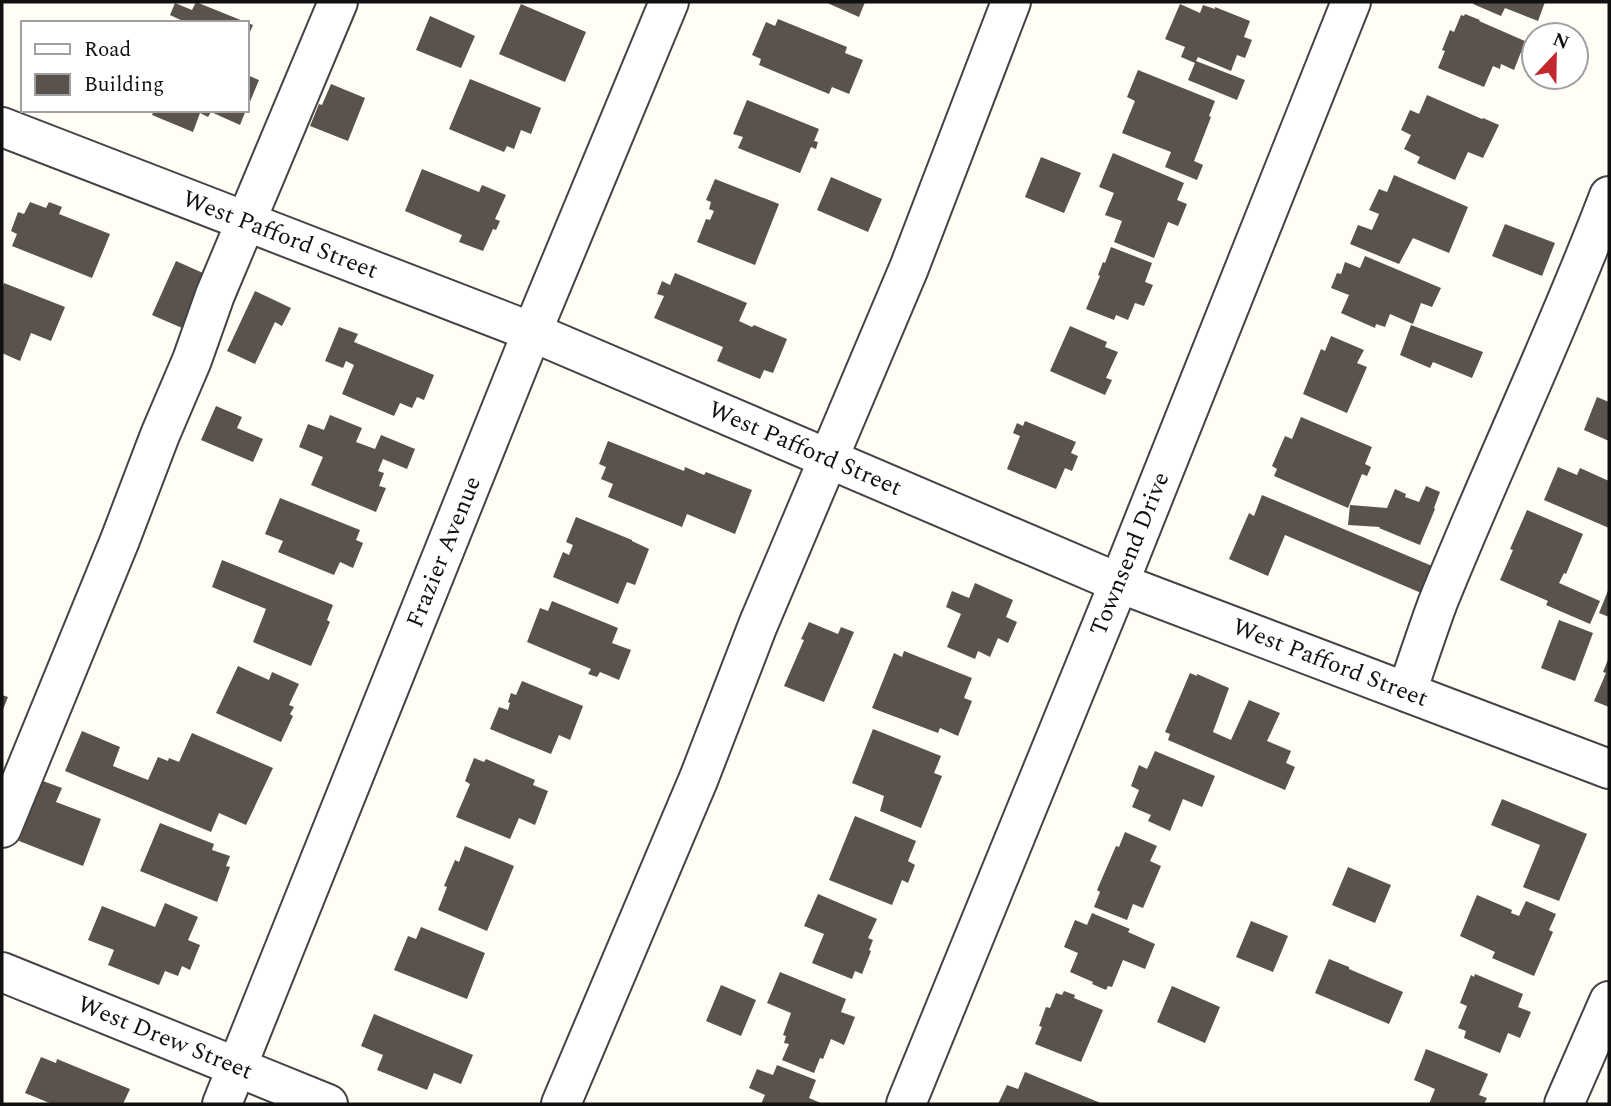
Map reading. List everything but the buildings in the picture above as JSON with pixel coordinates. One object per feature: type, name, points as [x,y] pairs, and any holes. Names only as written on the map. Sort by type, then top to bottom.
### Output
[{"type":"street","points":[[2,828],[192,360],[215,295],[338,2]]},
{"type":"street","name":"Frazier Avenue","points":[[222,1104],[532,332],[669,2]]},
{"type":"street","points":[[561,1104],[694,791],[758,625],[909,268],[1011,2]]},
{"type":"street","name":"Townsend Drive","points":[[906,1104],[1119,583],[1351,2]]},
{"type":"street","name":"West Pafford Street","points":[[2,127],[532,332],[1119,583],[1609,769]]},
{"type":"street","points":[[1407,692],[1437,605],[1578,277],[1609,196]]},
{"type":"street","name":"West Drew Street","points":[[2,972],[327,1104]]},
{"type":"street","points":[[1564,1104],[1609,1001]]}]
